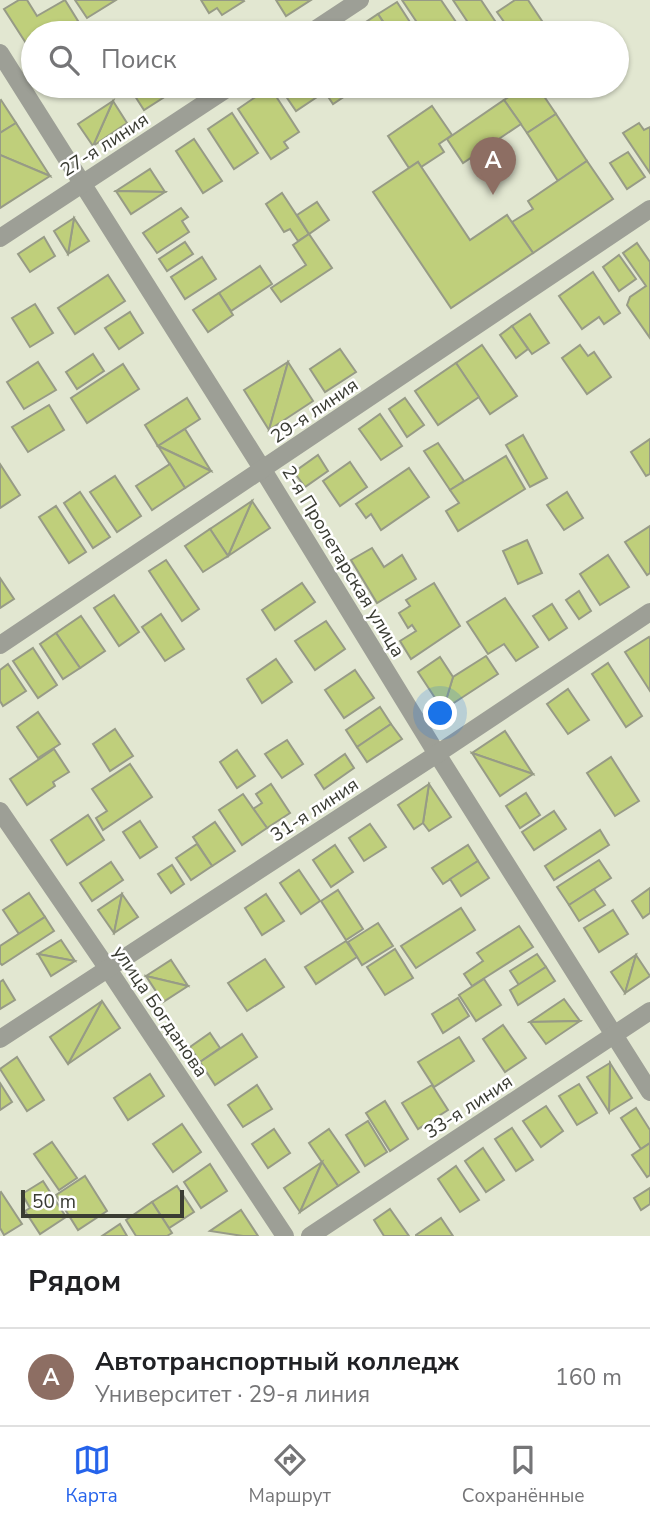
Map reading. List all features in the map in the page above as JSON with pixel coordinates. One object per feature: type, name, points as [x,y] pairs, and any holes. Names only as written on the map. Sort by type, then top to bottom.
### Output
[{"type":"street","points":[[328,21],[360,0]]},
{"type":"street","name":"2-я Пролетарская улица","points":[[0,53],[21,86]]},
{"type":"street","name":"2-я Пролетарская улица","points":[[29,98],[650,1093]]},
{"type":"street","name":"27-я линия","points":[[0,238],[213,98]]},
{"type":"street","name":"29-я линия","points":[[0,645],[650,209]]},
{"type":"street","name":"31-я линия","points":[[0,1039],[650,612]]},
{"type":"street","name":"улица Богданова","points":[[0,811],[285,1236]]},
{"type":"street","name":"33-я линия","points":[[310,1236],[650,1011]]},
{"type":"building","points":[[19,0],[27,0],[37,16],[65,0],[78,21],[21,21],[21,35],[4,9]]},
{"type":"building","points":[[75,0],[116,0],[87,18]]},
{"type":"building","points":[[201,0],[244,1],[222,15],[217,8],[209,13]]},
{"type":"building","points":[[276,0],[311,0],[286,16]]},
{"type":"building","points":[[402,0],[441,0],[455,21],[416,21]]},
{"type":"building","points":[[453,0],[481,0],[495,21],[467,21]]},
{"type":"building","points":[[515,0],[528,0],[542,21],[503,21],[497,12]]},
{"type":"building","points":[[397,2],[409,21],[383,21],[378,14]]},
{"type":"building","points":[[378,14],[382,21],[368,21]]},
{"type":"building","points":[[136,98],[163,98],[144,110]]},
{"type":"building","points":[[254,98],[277,98],[299,132],[284,142],[288,148],[271,159],[238,109]]},
{"type":"building","points":[[287,98],[316,98],[296,111]]},
{"type":"building","points":[[329,98],[342,98],[333,104]]},
{"type":"building","points":[[545,98],[556,114],[527,133],[504,100]]},
{"type":"building","points":[[504,100],[521,124],[463,163],[447,139]]},
{"type":"building","points":[[0,101],[16,123],[0,133]]},
{"type":"building","points":[[113,101],[127,123],[93,146]]},
{"type":"building","points":[[113,101],[93,146],[78,124]]},
{"type":"building","points":[[432,106],[452,135],[439,144],[444,152],[421,167],[418,162],[409,168],[388,136]]},
{"type":"building","points":[[232,113],[258,153],[234,169],[208,129]]},
{"type":"building","points":[[556,114],[587,161],[558,181],[527,133]]},
{"type":"building","points":[[16,123],[50,176],[0,155],[0,133]]},
{"type":"building","points":[[639,123],[644,130],[650,127],[650,173],[623,133]]},
{"type":"building","points":[[194,139],[222,181],[203,193],[176,151]]},
{"type":"building","points":[[628,152],[645,177],[627,189],[610,163]]},
{"type":"building","points":[[0,155],[50,176],[0,208]]},
{"type":"building","points":[[587,161],[613,199],[533,253],[512,222],[533,209],[528,201]]},
{"type":"building","points":[[418,162],[470,240],[507,215],[533,253],[451,308],[373,192]]},
{"type":"building","points":[[150,169],[165,192],[116,191]]},
{"type":"building","points":[[116,191],[165,192],[131,214]]},
{"type":"building","points":[[282,193],[309,234],[298,241],[290,229],[284,232],[266,204]]},
{"type":"building","points":[[317,202],[329,220],[309,234],[297,215]]},
{"type":"building","points":[[181,208],[188,217],[182,221],[189,232],[157,253],[143,233]]},
{"type":"building","points":[[74,218],[89,241],[68,254]]},
{"type":"building","points":[[74,218],[68,254],[54,231]]},
{"type":"building","points":[[309,234],[332,268],[281,302],[271,288],[306,265],[293,245]]},
{"type":"building","points":[[44,237],[55,256],[30,272],[18,254]]},
{"type":"building","points":[[185,242],[193,254],[167,271],[159,259]]},
{"type":"building","points":[[637,243],[650,262],[650,338],[627,305],[630,297],[646,286],[623,253]]},
{"type":"building","points":[[619,255],[636,279],[619,291],[603,267]]},
{"type":"building","points":[[202,257],[216,279],[185,299],[171,277]]},
{"type":"building","points":[[260,266],[272,284],[231,311],[219,293]]},
{"type":"building","points":[[593,272],[620,313],[604,324],[599,317],[582,329],[559,296]]},
{"type":"building","points":[[108,275],[125,301],[75,334],[58,308]]},
{"type":"building","points":[[219,293],[233,315],[208,332],[193,310]]},
{"type":"building","points":[[35,304],[53,333],[30,347],[12,318]]},
{"type":"building","points":[[130,312],[143,333],[119,349],[105,328]]},
{"type":"building","points":[[530,314],[549,343],[532,354],[512,326]]},
{"type":"building","points":[[512,326],[528,349],[516,358],[500,335]]},
{"type":"building","points":[[482,345],[517,396],[490,414],[456,363]]},
{"type":"building","points":[[580,345],[588,356],[594,352],[611,377],[587,394],[562,358]]},
{"type":"building","points":[[340,349],[356,372],[325,392],[310,369]]},
{"type":"building","points":[[93,354],[104,371],[77,389],[66,372]]},
{"type":"building","points":[[38,362],[56,390],[24,409],[7,382]]},
{"type":"building","points":[[288,362],[269,430],[244,390]]},
{"type":"building","points":[[288,362],[313,401],[269,430]]},
{"type":"building","points":[[456,363],[479,397],[438,425],[415,391]]},
{"type":"building","points":[[123,364],[139,389],[87,423],[71,398]]},
{"type":"building","points":[[187,398],[200,419],[158,446],[145,425]]},
{"type":"building","points":[[405,398],[424,425],[407,437],[389,409]]},
{"type":"building","points":[[49,405],[64,430],[28,452],[12,427]]},
{"type":"building","points":[[380,414],[402,446],[381,460],[359,429]]},
{"type":"building","points":[[185,429],[211,471],[158,446]]},
{"type":"building","points":[[523,435],[547,478],[530,487],[506,445]]},
{"type":"building","points":[[650,439],[650,474],[646,476],[631,452]]},
{"type":"building","points":[[438,443],[464,481],[450,490],[424,451]]},
{"type":"building","points":[[158,446],[211,471],[185,488]]},
{"type":"building","points":[[318,455],[328,471],[305,487],[294,472]]},
{"type":"building","points":[[506,456],[525,489],[458,531],[446,511],[459,503],[450,490]]},
{"type":"building","points":[[350,462],[367,487],[340,506],[323,481]]},
{"type":"building","points":[[0,464],[20,495],[0,508]]},
{"type":"building","points":[[170,464],[185,488],[152,510],[136,486]]},
{"type":"building","points":[[409,468],[429,497],[381,530],[371,514],[366,518],[356,504]]},
{"type":"building","points":[[115,476],[141,516],[117,532],[90,492]]},
{"type":"building","points":[[80,492],[110,537],[93,548],[64,503]]},
{"type":"building","points":[[567,492],[583,518],[564,530],[547,505]]},
{"type":"building","points":[[252,501],[270,528],[228,556]]},
{"type":"building","points":[[252,501],[228,556],[210,529]]},
{"type":"building","points":[[56,506],[86,552],[69,563],[39,517]]},
{"type":"building","points":[[650,526],[650,573],[647,575],[625,542]]},
{"type":"building","points":[[210,529],[228,556],[203,572],[185,546]]},
{"type":"building","points":[[527,540],[542,573],[518,584],[503,551]]},
{"type":"building","points":[[372,548],[384,567],[402,555],[416,579],[377,603],[351,560]]},
{"type":"building","points":[[608,555],[629,587],[600,605],[580,574]]},
{"type":"building","points":[[166,560],[199,609],[182,621],[149,571]]},
{"type":"building","points":[[0,578],[14,599],[0,608]]},
{"type":"building","points":[[302,583],[315,602],[275,630],[262,610]]},
{"type":"building","points":[[434,583],[460,626],[411,659],[400,641],[416,631],[412,625],[408,628],[399,613],[410,606],[406,600]]},
{"type":"building","points":[[579,591],[591,611],[579,619],[566,600]]},
{"type":"building","points":[[114,595],[139,632],[119,646],[94,608]]},
{"type":"building","points":[[505,598],[538,647],[516,661],[504,644],[488,654],[467,622]]},
{"type":"building","points":[[552,604],[567,628],[549,640],[533,616]]},
{"type":"building","points":[[161,614],[184,649],[165,661],[142,627]]},
{"type":"building","points":[[81,616],[105,651],[80,668],[56,633]]},
{"type":"building","points":[[326,621],[345,649],[315,670],[295,641]]},
{"type":"building","points":[[56,633],[80,668],[63,679],[40,644]]},
{"type":"building","points":[[649,637],[650,639],[650,691],[625,652]]},
{"type":"building","points":[[33,648],[57,685],[38,698],[13,661]]},
{"type":"building","points":[[486,656],[498,674],[443,710],[453,677]]},
{"type":"building","points":[[440,657],[453,677],[443,710],[418,672]]},
{"type":"building","points":[[276,659],[292,682],[262,703],[247,679]]},
{"type":"building","points":[[608,663],[642,716],[626,727],[592,674]]},
{"type":"building","points":[[8,664],[26,691],[3,706],[0,701],[0,670]]},
{"type":"building","points":[[355,670],[374,698],[344,718],[325,690]]},
{"type":"building","points":[[568,689],[589,720],[568,734],[547,704]]},
{"type":"building","points":[[380,707],[391,724],[357,747],[346,730]]},
{"type":"building","points":[[38,712],[60,744],[38,758],[17,727]]},
{"type":"building","points":[[391,724],[402,739],[367,762],[357,747]]},
{"type":"building","points":[[115,729],[133,756],[110,771],[93,744]]},
{"type":"building","points":[[505,731],[533,774],[472,753]]},
{"type":"building","points":[[287,740],[303,764],[282,778],[265,754]]},
{"type":"building","points":[[54,749],[69,772],[53,782],[55,786],[27,805],[10,779]]},
{"type":"building","points":[[237,750],[255,776],[237,788],[220,762]]},
{"type":"building","points":[[472,753],[533,774],[500,796]]},
{"type":"building","points":[[345,754],[354,768],[324,789],[315,775]]},
{"type":"building","points":[[611,757],[639,801],[615,816],[587,773]]},
{"type":"building","points":[[130,764],[152,797],[103,830],[96,818],[107,811],[92,789]]},
{"type":"building","points":[[271,784],[290,813],[267,828],[253,809],[262,803],[256,794]]},
{"type":"building","points":[[429,784],[451,817],[429,831],[423,823]]},
{"type":"building","points":[[429,784],[423,823],[414,829],[398,805]]},
{"type":"building","points":[[526,793],[540,815],[520,828],[506,806]]},
{"type":"building","points":[[243,794],[267,828],[242,845],[219,810]]},
{"type":"building","points":[[554,811],[566,829],[534,850],[522,832]]},
{"type":"building","points":[[88,815],[104,840],[67,865],[51,840]]},
{"type":"building","points":[[140,821],[157,847],[140,858],[123,832]]},
{"type":"building","points":[[215,822],[235,851],[212,866],[193,837]]},
{"type":"building","points":[[370,824],[386,847],[364,861],[349,838]]},
{"type":"building","points":[[600,830],[609,845],[554,880],[545,866]]},
{"type":"building","points":[[197,844],[212,866],[191,880],[176,858]]},
{"type":"building","points":[[335,845],[353,872],[331,887],[313,860]]},
{"type":"building","points":[[468,845],[478,861],[443,884],[432,868]]},
{"type":"building","points":[[599,860],[611,878],[569,905],[557,887]]},
{"type":"building","points":[[478,861],[489,878],[461,896],[450,879]]},
{"type":"building","points":[[111,862],[123,880],[92,901],[80,883]]},
{"type":"building","points":[[172,865],[184,884],[171,893],[158,874]]},
{"type":"building","points":[[299,870],[320,901],[301,914],[280,883]]},
{"type":"building","points":[[650,888],[650,913],[643,918],[632,901]]},
{"type":"building","points":[[594,889],[605,905],[579,921],[569,905]]},
{"type":"building","points":[[338,890],[363,929],[346,940],[321,901]]},
{"type":"building","points":[[29,893],[45,917],[19,934],[3,910]]},
{"type":"building","points":[[122,894],[114,933],[98,910]]},
{"type":"building","points":[[122,894],[138,917],[114,933]]},
{"type":"building","points":[[266,894],[284,921],[262,935],[245,908]]},
{"type":"building","points":[[461,908],[475,930],[416,968],[401,946]]},
{"type":"building","points":[[613,910],[628,934],[599,952],[584,928]]},
{"type":"building","points":[[45,917],[54,931],[2,965],[0,946]]},
{"type":"building","points":[[378,923],[393,946],[362,965],[348,942]]},
{"type":"building","points":[[519,926],[533,947],[472,986],[464,974],[483,961],[477,953]]},
{"type":"building","points":[[61,940],[75,961],[38,954]]},
{"type":"building","points":[[346,941],[357,957],[316,984],[305,967]]},
{"type":"building","points":[[395,949],[413,978],[385,995],[367,967]]},
{"type":"building","points":[[38,954],[75,961],[51,976]]},
{"type":"building","points":[[537,954],[546,967],[519,985],[510,971]]},
{"type":"building","points":[[636,955],[625,993],[611,972]]},
{"type":"building","points":[[636,955],[650,976],[625,993]]},
{"type":"building","points":[[265,959],[284,987],[247,1011],[228,983]]},
{"type":"building","points":[[171,960],[188,986],[146,976]]},
{"type":"building","points":[[546,967],[555,981],[518,1005],[510,990]]},
{"type":"building","points":[[146,976],[188,986],[163,1002]]},
{"type":"building","points":[[484,979],[501,1005],[476,1021],[459,995]]},
{"type":"building","points":[[3,980],[15,1000],[0,1009],[0,982]]},
{"type":"building","points":[[458,998],[469,1016],[443,1033],[432,1014]]},
{"type":"building","points":[[564,999],[580,1021],[530,1022]]},
{"type":"building","points":[[102,1001],[120,1028],[68,1064]]},
{"type":"building","points":[[102,1001],[68,1064],[50,1037]]},
{"type":"building","points":[[580,1021],[546,1044],[530,1022]]},
{"type":"building","points":[[503,1025],[526,1058],[505,1072],[483,1039]]},
{"type":"building","points":[[210,1033],[220,1048],[200,1062],[190,1047]]},
{"type":"building","points":[[242,1034],[257,1057],[215,1085],[200,1062]]},
{"type":"building","points":[[459,1037],[474,1061],[434,1087],[418,1062]]},
{"type":"building","points":[[17,1057],[44,1100],[27,1111],[0,1069]]},
{"type":"building","points":[[610,1063],[632,1098],[609,1112]]},
{"type":"building","points":[[610,1063],[609,1112],[587,1077]]},
{"type":"building","points":[[150,1074],[164,1096],[128,1120],[114,1098]]},
{"type":"building","points":[[0,1083],[12,1102],[0,1110]]},
{"type":"building","points":[[579,1084],[597,1113],[577,1125],[559,1096]]},
{"type":"building","points":[[257,1085],[272,1109],[243,1127],[228,1105]]},
{"type":"building","points":[[432,1085],[448,1110],[418,1129],[402,1103]]},
{"type":"building","points":[[385,1101],[408,1139],[390,1151],[366,1113]]},
{"type":"building","points":[[546,1106],[563,1131],[541,1147],[523,1121]]},
{"type":"building","points":[[636,1108],[650,1130],[650,1143],[641,1149],[621,1118]]},
{"type":"building","points":[[368,1121],[387,1152],[365,1166],[346,1135]]},
{"type":"building","points":[[182,1124],[201,1152],[173,1172],[153,1144]]},
{"type":"building","points":[[512,1128],[533,1160],[516,1171],[495,1139]]},
{"type":"building","points":[[274,1129],[290,1153],[268,1168],[252,1144]]},
{"type":"building","points":[[329,1129],[359,1172],[338,1186],[309,1143]]},
{"type":"building","points":[[52,1142],[77,1178],[59,1190],[34,1154]]},
{"type":"building","points":[[650,1143],[650,1175],[647,1177],[632,1155]]},
{"type":"building","points":[[483,1148],[504,1180],[486,1192],[465,1161]]},
{"type":"building","points":[[322,1162],[300,1212],[284,1188]]},
{"type":"building","points":[[322,1162],[338,1186],[300,1212]]},
{"type":"building","points":[[210,1164],[227,1191],[201,1208],[184,1182]]},
{"type":"building","points":[[456,1166],[479,1200],[460,1212],[438,1179]]},
{"type":"building","points":[[85,1176],[107,1211],[78,1230],[56,1195]]},
{"type":"building","points":[[43,1181],[66,1217],[40,1234],[25,1211],[30,1208],[22,1194]]},
{"type":"building","points":[[177,1186],[194,1212],[169,1228],[152,1202]]},
{"type":"building","points":[[650,1188],[650,1204],[641,1210],[634,1198]]},
{"type":"building","points":[[1,1192],[22,1224],[4,1235],[0,1228]]},
{"type":"building","points":[[152,1202],[172,1233],[167,1236],[136,1236],[126,1220]]},
{"type":"building","points":[[390,1209],[409,1236],[384,1236],[374,1220]]},
{"type":"building","points":[[241,1210],[258,1236],[210,1231]]},
{"type":"building","points":[[441,1218],[453,1236],[416,1236],[416,1235]]},
{"type":"building","points":[[120,1224],[127,1236],[102,1236]]},
{"type":"place","name":"Автотранспортный колледж","points":[[493,195]]}]
